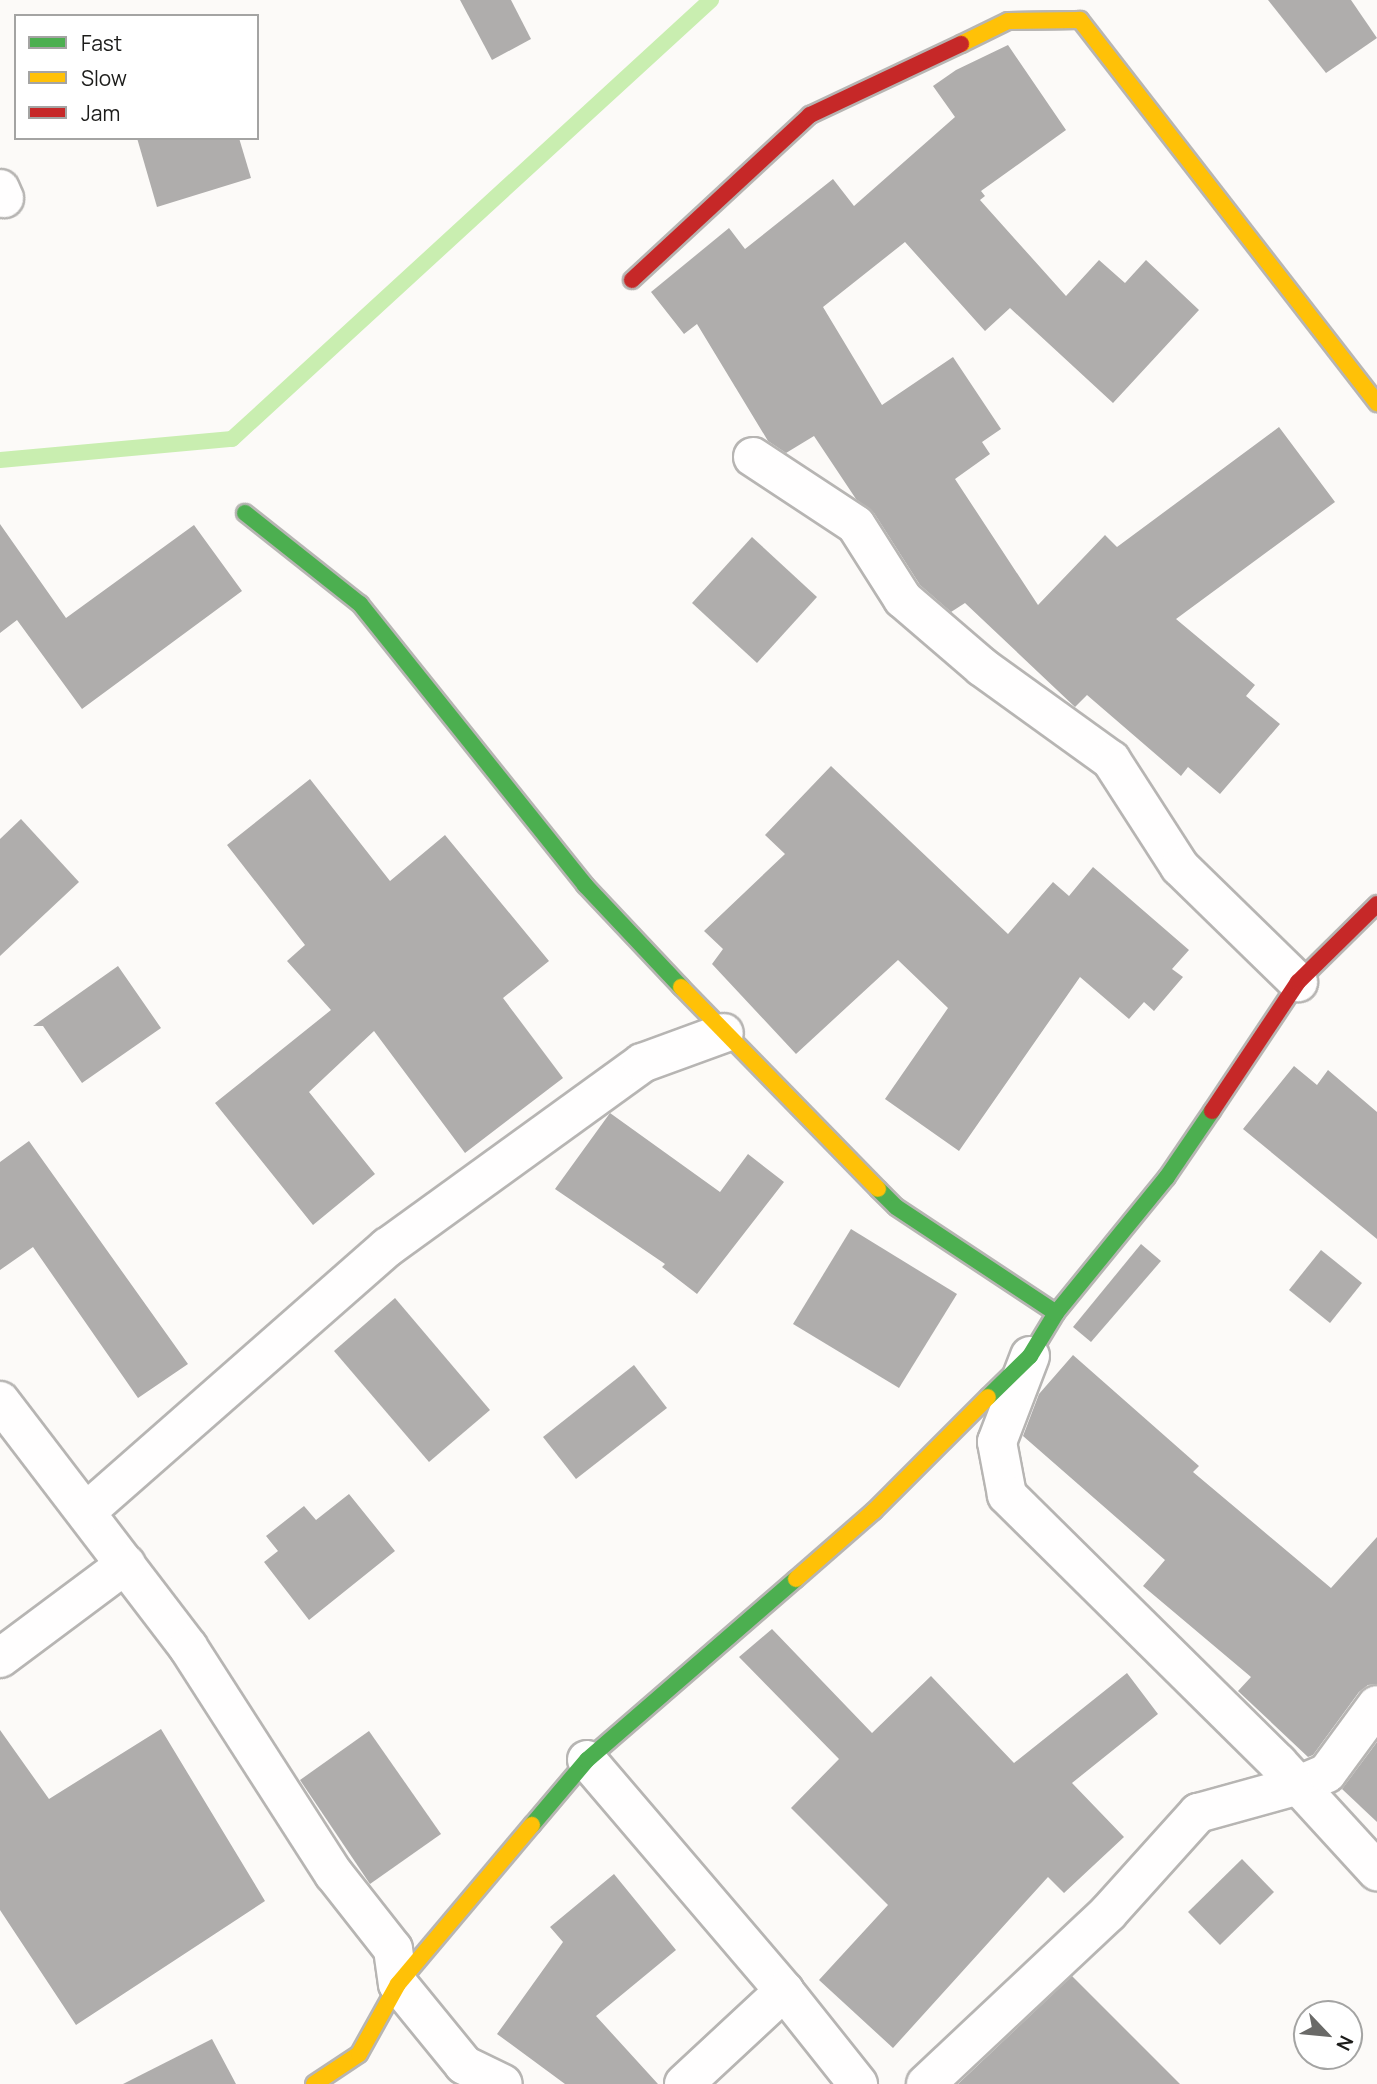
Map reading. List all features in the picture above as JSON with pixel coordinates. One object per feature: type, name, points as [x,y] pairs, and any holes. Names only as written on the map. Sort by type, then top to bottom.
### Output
[{"type":"street","points":[[632,281],[810,115],[1008,20],[1080,20],[1377,403]]},
{"type":"street","points":[[753,457],[856,526],[903,599],[982,667],[1111,760],[1180,867],[1298,982]]},
{"type":"street","points":[[245,513],[360,604],[585,885],[724,1033],[896,1207],[1056,1313]]},
{"type":"street","points":[[1377,904],[1298,982],[1167,1177],[1056,1313],[1030,1356],[998,1443],[1007,1495],[1299,1785],[1377,1871]]},
{"type":"street","points":[[86,1512],[388,1247],[642,1063],[724,1033]]},
{"type":"street","points":[[314,2084],[359,2054],[398,1984],[587,1760],[874,1511],[1030,1356]]},
{"type":"street","points":[[0,1401],[188,1647],[334,1874],[393,1949],[398,1984],[464,2065],[503,2084]]},
{"type":"street","points":[[0,1658],[126,1564]]},
{"type":"street","points":[[926,2084],[1108,1913],[1198,1813],[1299,1785],[1327,1773],[1364,1719],[1377,1705]]},
{"type":"street","points":[[587,1760],[784,1991],[858,2084]]},
{"type":"street","points":[[684,2084],[784,1991]]},
{"type":"building","points":[[460,0],[511,0],[531,39],[492,60]]},
{"type":"building","points":[[1268,0],[1351,0],[1377,38],[1326,73]]},
{"type":"building","points":[[1008,45],[1066,130],[981,191],[985,196],[980,200],[1066,296],[1099,260],[1125,283],[1146,260],[1199,310],[1113,403],[1010,308],[985,331],[905,242],[823,307],[882,405],[953,357],[1001,429],[982,442],[990,454],[955,479],[1038,605],[1105,535],[1117,547],[1279,427],[1335,502],[1176,619],[1255,685],[1246,696],[1280,724],[1220,794],[1188,767],[1181,776],[1087,695],[1075,707],[965,603],[951,612],[920,585],[874,513],[856,499],[814,436],[786,453],[768,441],[697,324],[684,334],[651,292],[729,228],[745,249],[833,179],[854,206],[955,117],[933,86],[956,70]]},
{"type":"building","points":[[138,140],[240,140],[251,178],[157,207]]},
{"type":"building","points":[[0,524],[66,618],[194,525],[242,591],[82,709],[17,620],[0,633]]},
{"type":"building","points":[[752,537],[817,597],[757,663],[692,603]]},
{"type":"building","points":[[831,766],[1008,934],[1053,882],[1069,896],[1093,867],[1189,950],[1172,969],[1183,977],[1154,1011],[1144,1002],[1129,1019],[1080,977],[959,1151],[885,1099],[948,1008],[898,960],[796,1054],[712,964],[723,949],[704,931],[785,854],[765,835]]},
{"type":"building","points":[[310,779],[390,881],[445,835],[549,961],[503,998],[563,1078],[465,1153],[374,1031],[309,1092],[375,1174],[313,1225],[215,1103],[331,1010],[287,961],[305,945],[227,845]]},
{"type":"building","points":[[21,819],[79,882],[0,956],[0,839]]},
{"type":"building","points":[[118,966],[161,1028],[82,1083],[43,1026],[33,1026]]},
{"type":"building","points":[[1294,1066],[1317,1085],[1328,1070],[1377,1112],[1377,1239],[1243,1129]]},
{"type":"building","points":[[610,1113],[720,1192],[748,1154],[784,1182],[697,1294],[662,1267],[665,1264],[555,1189]]},
{"type":"building","points":[[29,1141],[188,1364],[138,1398],[33,1247],[0,1270],[0,1162]]},
{"type":"building","points":[[851,1229],[957,1294],[899,1388],[793,1324]]},
{"type":"building","points":[[1141,1244],[1161,1261],[1091,1342],[1073,1327]]},
{"type":"building","points":[[1321,1250],[1362,1283],[1330,1323],[1289,1290]]},
{"type":"building","points":[[395,1298],[490,1410],[429,1462],[334,1351]]},
{"type":"building","points":[[1073,1355],[1199,1466],[1193,1472],[1331,1588],[1377,1537],[1377,1684],[1368,1685],[1359,1692],[1313,1755],[1308,1757],[1238,1691],[1251,1677],[1143,1586],[1165,1560],[1023,1436],[1039,1394]]},
{"type":"building","points":[[634,1365],[667,1408],[576,1479],[543,1437]]},
{"type":"building","points":[[349,1494],[395,1551],[309,1620],[264,1562],[278,1551],[266,1536],[304,1506],[316,1520]]},
{"type":"building","points":[[772,1629],[872,1733],[931,1676],[1014,1763],[1127,1673],[1158,1714],[1072,1783],[1124,1837],[1064,1893],[1048,1877],[893,2048],[819,1980],[888,1905],[791,1808],[839,1759],[739,1657]]},
{"type":"building","points":[[161,1729],[265,1901],[76,2025],[0,1910],[0,1730],[49,1799]]},
{"type":"building","points":[[369,1731],[441,1834],[370,1884],[300,1780]]},
{"type":"building","points":[[1377,1742],[1377,1822],[1342,1789]]},
{"type":"building","points":[[1242,1859],[1274,1892],[1220,1945],[1188,1912]]},
{"type":"building","points":[[614,1874],[676,1950],[596,2016],[658,2084],[565,2084],[497,2034],[563,1942],[550,1927]]},
{"type":"building","points":[[1072,1976],[1180,2084],[958,2084]]},
{"type":"building","points":[[212,2039],[236,2084],[123,2084]]},
{"type":"waterway","points":[[0,460],[232,439],[711,0]]},
{"type":"traffic: fast","points":[[245,513],[360,604],[585,885],[681,987]]},
{"type":"traffic: fast","points":[[988,1397],[1030,1356],[1056,1313],[1167,1177],[1212,1111]]},
{"type":"traffic: fast","points":[[878,1189],[896,1207],[1056,1313]]},
{"type":"traffic: fast","points":[[532,1825],[587,1760],[796,1579]]},
{"type":"traffic: slow","points":[[961,44],[1008,21],[1080,20],[1377,403]]},
{"type":"traffic: slow","points":[[681,987],[878,1189]]},
{"type":"traffic: slow","points":[[796,1579],[874,1511],[988,1397]]},
{"type":"traffic: slow","points":[[314,2084],[359,2054],[398,1984],[532,1825]]},
{"type":"traffic: jam","points":[[632,280],[810,115],[961,44]]},
{"type":"traffic: jam","points":[[1212,1111],[1298,982],[1377,904]]}]
